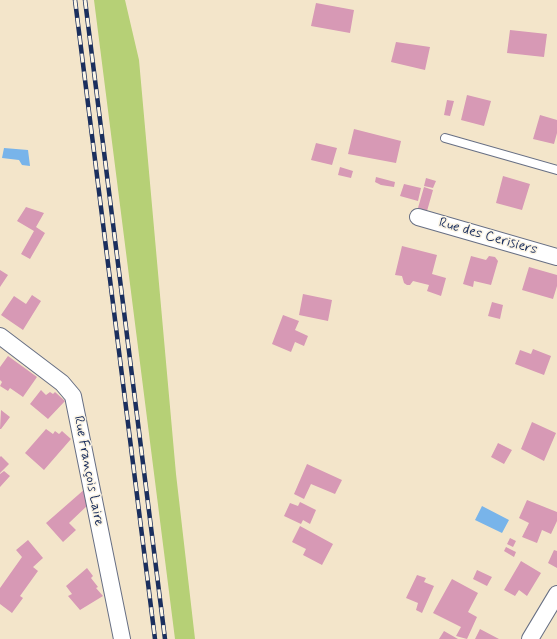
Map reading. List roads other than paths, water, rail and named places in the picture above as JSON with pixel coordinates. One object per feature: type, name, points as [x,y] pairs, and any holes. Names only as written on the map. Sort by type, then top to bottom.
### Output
[{"type":"street","name":"Rue des Cerisiers","points":[[418,217],[557,257]]},
{"type":"street","name":"Rue François Laire","points":[[0,336],[62,383],[73,396],[122,639]]},
{"type":"street","points":[[530,639],[557,594]]},
{"type":"lane","points":[[445,138],[557,170]]},
{"type":"water","points":[[4,148],[28,150],[30,166],[22,165],[19,160],[2,158]]},
{"type":"water","points":[[482,506],[509,520],[502,533],[475,520]]},
{"type":"railway","points":[[75,0],[155,639]]},
{"type":"railway","points":[[85,0],[165,639]]}]
